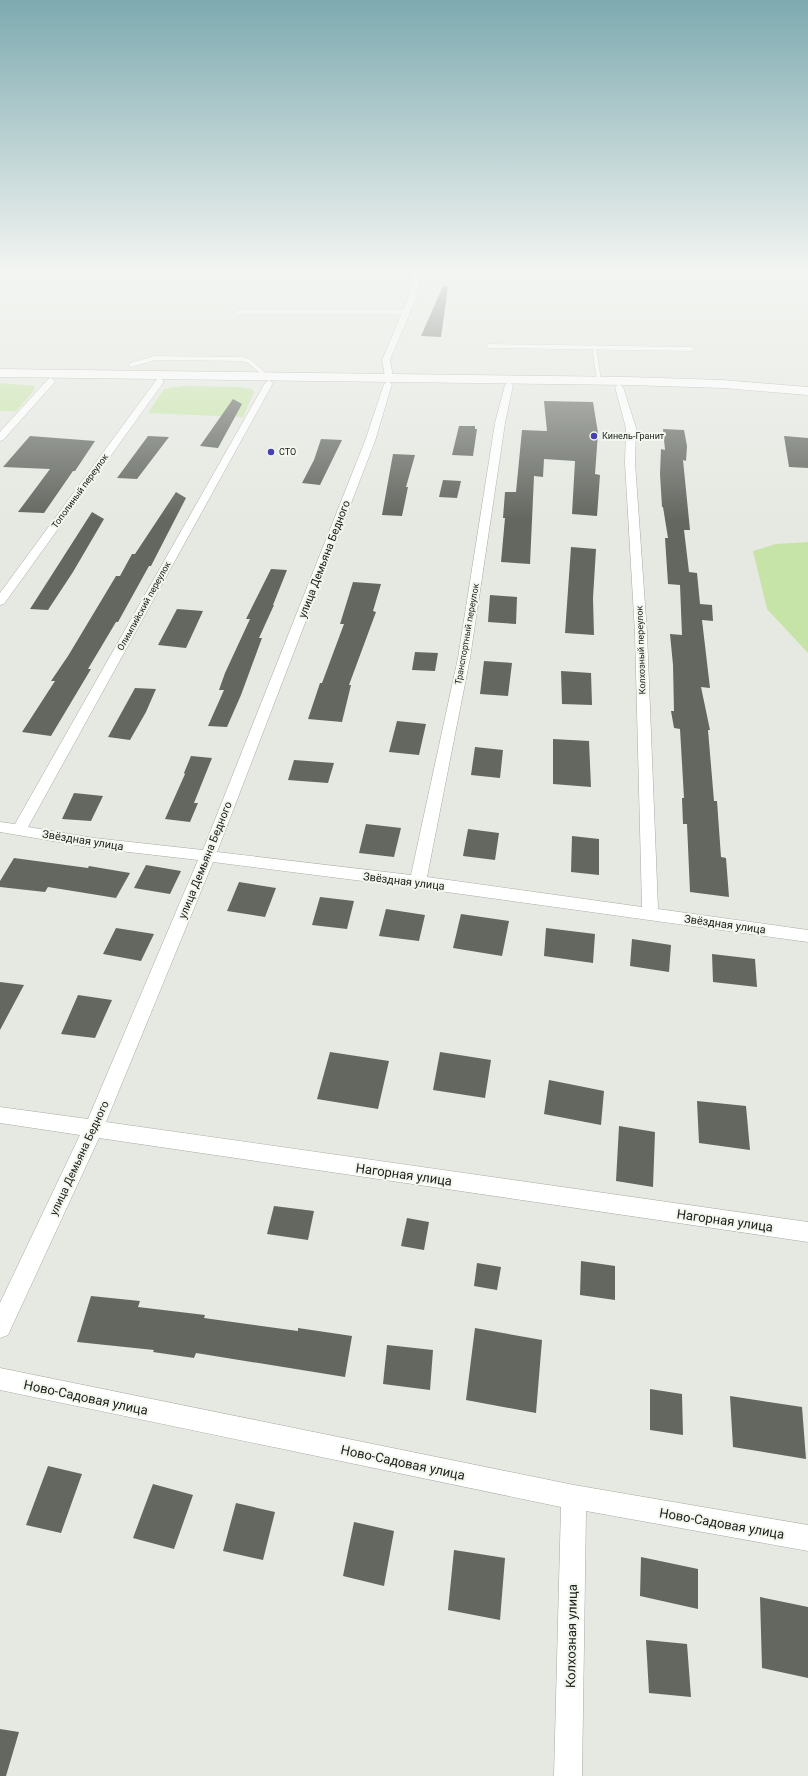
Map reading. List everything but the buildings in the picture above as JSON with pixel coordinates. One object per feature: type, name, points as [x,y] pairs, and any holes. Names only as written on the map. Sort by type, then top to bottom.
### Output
[{"type":"main road","points":[[0,373],[268,379],[600,380],[723,384],[808,391]]},
{"type":"main road","points":[[0,380],[160,382],[268,379]]},
{"type":"main road","points":[[388,380],[732,391],[808,397]]},
{"type":"street","name":"улица Демьяна Бедного","points":[[0,1327],[93,1129],[208,856],[370,441],[388,380],[386,360],[388,355]]},
{"type":"street","name":"Олимпийский переулок","points":[[19,830],[268,379]]},
{"type":"street","points":[[0,438],[51,380]]},
{"type":"street","name":"Тополиный переулок","points":[[0,602],[160,382]]},
{"type":"street","name":"Транспортный переулок","points":[[418,882],[464,658],[499,431],[509,385]]},
{"type":"street","name":"Колхозный переулок","points":[[619,387],[631,428],[630,463],[641,633],[650,914]]},
{"type":"street","name":"Звёздная улица","points":[[0,827],[94,843],[418,882],[808,936]]},
{"type":"street","name":"Нагорная улица","points":[[0,1115],[808,1232]]},
{"type":"street","name":"Ново-Садовая улица","points":[[0,1379],[574,1497],[808,1538]]},
{"type":"street","name":"Колхозная улица","points":[[568,1776],[574,1497]]},
{"type":"lane","points":[[595,355],[600,380]]},
{"type":"lane","points":[[131,365],[155,358],[241,359],[248,361],[268,379]]},
{"type":"green space","points":[[0,383],[35,386],[33,392],[16,411],[0,411]]},
{"type":"green space","points":[[183,386],[238,387],[252,389],[254,392],[243,417],[148,413],[164,389]]},
{"type":"green space","points":[[808,542],[808,653],[767,609],[753,551],[776,544]]},
{"type":"place","name":"Кинель-Гранит","points":[[594,436]]},
{"type":"place","name":"СТО","points":[[271,452]]}]
